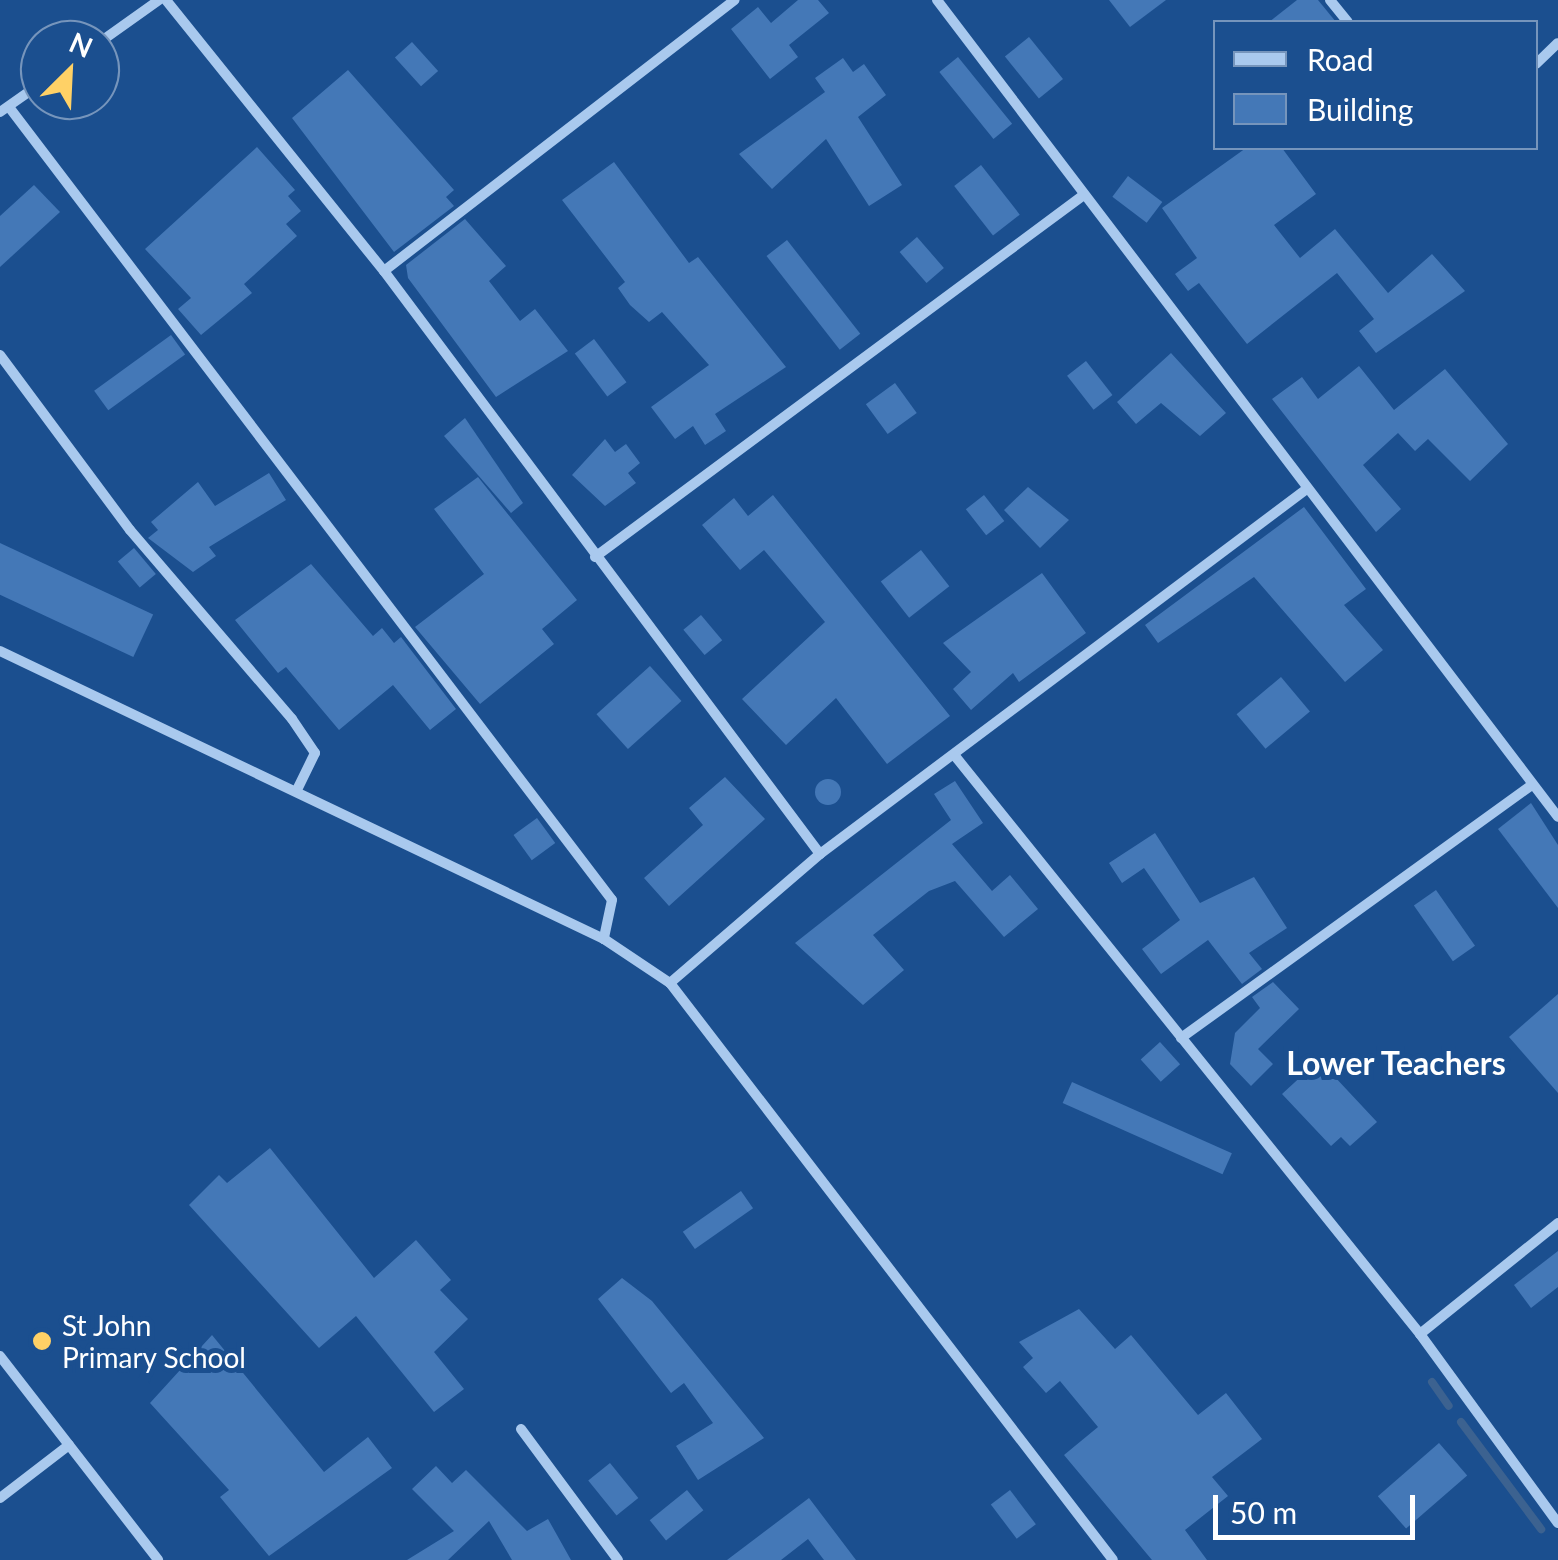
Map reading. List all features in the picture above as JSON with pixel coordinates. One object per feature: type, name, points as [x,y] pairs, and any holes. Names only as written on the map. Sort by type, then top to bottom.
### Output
[{"type":"street","points":[[120,28],[158,0]]},
{"type":"street","points":[[166,0],[384,271],[820,854]]},
{"type":"street","points":[[384,271],[734,0]]},
{"type":"street","points":[[937,0],[1304,491],[1558,817]]},
{"type":"street","points":[[1330,0],[1346,20]]},
{"type":"street","points":[[1538,62],[1558,43]]},
{"type":"street","points":[[4,110],[612,900],[604,938]]},
{"type":"street","points":[[595,557],[1081,196]]},
{"type":"street","points":[[0,355],[130,530],[292,719],[315,753],[298,788]]},
{"type":"street","points":[[670,983],[820,854],[1304,491]]},
{"type":"street","points":[[0,651],[298,788],[604,938],[670,983],[1113,1560]]},
{"type":"street","points":[[955,756],[1420,1334],[1558,1523]]},
{"type":"street","points":[[1181,1038],[1531,786]]},
{"type":"street","points":[[1420,1334],[1558,1223]]},
{"type":"street","points":[[0,1356],[158,1560]]},
{"type":"street","points":[[522,1430],[618,1560]]},
{"type":"street","points":[[0,1498],[69,1445]]},
{"type":"building","points":[[798,0],[818,0],[829,13],[789,45],[798,57],[770,79],[731,29],[758,7],[771,23]]},
{"type":"building","points":[[1109,0],[1166,0],[1130,27]]},
{"type":"building","points":[[1297,0],[1318,0],[1334,20],[1272,20]]},
{"type":"building","points":[[1029,37],[1063,79],[1039,98],[1005,57]]},
{"type":"building","points":[[412,42],[438,71],[421,86],[395,57]]},
{"type":"building","points":[[958,57],[1012,124],[993,139],[939,72]]},
{"type":"building","points":[[843,58],[853,72],[864,64],[886,95],[858,117],[902,185],[869,206],[826,139],[772,189],[739,154],[825,92],[815,78]]},
{"type":"building","points":[[348,70],[454,190],[446,197],[454,206],[394,252],[292,118]]},
{"type":"building","points":[[257,147],[295,190],[288,196],[301,211],[286,224],[297,236],[244,284],[252,293],[201,335],[178,309],[191,298],[145,249]]},
{"type":"building","points":[[1243,150],[1283,150],[1316,194],[1274,225],[1300,258],[1335,229],[1388,293],[1432,254],[1465,291],[1376,353],[1359,331],[1374,319],[1337,273],[1247,344],[1199,283],[1188,291],[1175,274],[1197,258],[1162,208]]},
{"type":"building","points":[[614,162],[689,263],[698,257],[786,367],[715,414],[726,431],[705,445],[693,426],[675,439],[651,407],[709,365],[662,312],[649,322],[630,305],[618,288],[625,282],[562,200]]},
{"type":"building","points":[[981,165],[1020,215],[993,236],[954,186]]},
{"type":"building","points":[[1128,176],[1162,202],[1147,223],[1112,197]]},
{"type":"building","points":[[34,185],[60,212],[0,267],[0,216]]},
{"type":"building","points":[[465,219],[506,266],[489,281],[520,321],[535,309],[568,351],[496,397],[408,278],[406,265]]},
{"type":"building","points":[[917,237],[944,268],[927,283],[900,252]]},
{"type":"building","points":[[787,240],[860,334],[840,350],[767,256]]},
{"type":"building","points":[[171,335],[185,354],[108,410],[94,391]]},
{"type":"building","points":[[594,339],[626,382],[607,397],[575,353]]},
{"type":"building","points":[[1171,353],[1226,413],[1200,436],[1161,403],[1136,424],[1117,402]]},
{"type":"building","points":[[1086,361],[1112,395],[1094,410],[1067,376]]},
{"type":"building","points":[[1359,366],[1394,410],[1445,369],[1508,444],[1470,481],[1428,439],[1415,451],[1398,433],[1363,465],[1401,509],[1376,532],[1272,399],[1302,377],[1318,399]]},
{"type":"building","points":[[895,383],[917,413],[888,434],[866,404]]},
{"type":"building","points":[[465,418],[523,503],[511,513],[444,436]]},
{"type":"building","points":[[605,439],[615,452],[626,444],[640,463],[628,473],[636,483],[605,506],[572,475]]},
{"type":"building","points":[[269,473],[286,500],[209,547],[216,556],[193,572],[148,538],[158,530],[151,522],[198,482],[215,506]]},
{"type":"building","points":[[478,477],[577,600],[542,629],[554,644],[480,704],[415,627],[484,574],[434,509]]},
{"type":"building","points":[[1028,487],[1069,520],[1040,548],[1004,510]]},
{"type":"building","points":[[773,495],[950,716],[887,764],[836,698],[786,745],[742,699],[825,622],[764,550],[740,570],[702,525],[734,498],[748,516]]},
{"type":"building","points":[[984,495],[1004,521],[986,535],[966,509]]},
{"type":"building","points":[[1304,507],[1366,589],[1344,605],[1383,650],[1345,682],[1254,577],[1158,643],[1145,625]]},
{"type":"building","points":[[0,543],[153,614],[133,657],[0,595]]},
{"type":"building","points":[[134,548],[156,574],[140,588],[118,561]]},
{"type":"building","points":[[921,550],[949,586],[909,618],[881,581]]},
{"type":"building","points":[[311,564],[373,636],[382,628],[394,643],[401,637],[456,709],[430,730],[393,685],[339,730],[286,667],[278,673],[235,620]]},
{"type":"building","points":[[1042,573],[1086,633],[1019,682],[1013,673],[971,710],[953,689],[971,672],[943,643]]},
{"type":"building","points":[[701,615],[722,640],[705,655],[683,630]]},
{"type":"building","points":[[650,666],[681,701],[628,749],[596,714]]},
{"type":"building","points":[[1281,677],[1310,711],[1265,749],[1237,714]]},
{"type":"building","points":[[725,777],[765,819],[669,906],[644,878],[703,825],[689,808]]},
{"type":"building","points":[[828,779],[837,783],[841,792],[837,801],[828,805],[819,801],[815,792],[819,783]]},
{"type":"building","points":[[955,781],[983,823],[952,844],[992,891],[1010,875],[1038,909],[1004,937],[955,881],[929,891],[873,935],[904,970],[863,1005],[795,943],[951,820],[934,794]]},
{"type":"building","points":[[1531,803],[1558,845],[1558,908],[1498,829]]},
{"type":"building","points":[[537,818],[555,843],[532,860],[514,835]]},
{"type":"building","points":[[1155,833],[1200,903],[1254,877],[1287,928],[1249,953],[1262,969],[1242,984],[1208,940],[1161,974],[1142,949],[1180,920],[1144,868],[1122,883],[1109,863]]},
{"type":"building","points":[[1436,890],[1475,946],[1453,961],[1414,905]]},
{"type":"building","points":[[1273,982],[1299,1009],[1258,1049],[1273,1064],[1251,1086],[1230,1064],[1235,1033],[1260,1008],[1252,997]]},
{"type":"building","points":[[1558,994],[1558,1093],[1509,1037]]},
{"type":"building","points":[[1160,1042],[1180,1064],[1161,1082],[1141,1059]]},
{"type":"building","points":[[1319,1060],[1377,1122],[1350,1146],[1341,1137],[1331,1146],[1282,1094]]},
{"type":"building","points":[[1072,1082],[1232,1153],[1223,1174],[1063,1103]]},
{"type":"building","points":[[270,1148],[374,1278],[416,1240],[451,1280],[440,1290],[468,1319],[434,1352],[464,1389],[434,1412],[356,1316],[319,1348],[189,1205],[219,1175],[227,1183]]},
{"type":"building","points":[[741,1191],[753,1208],[695,1249],[683,1232]]},
{"type":"building","points":[[1558,1251],[1558,1287],[1531,1308],[1514,1285]]},
{"type":"building","points":[[622,1278],[652,1301],[764,1438],[698,1480],[676,1446],[713,1423],[684,1383],[671,1393],[598,1299]]},
{"type":"building","points":[[1079,1309],[1115,1349],[1131,1335],[1198,1415],[1226,1393],[1262,1439],[1212,1477],[1228,1496],[1185,1530],[1207,1560],[1152,1560],[1064,1455],[1098,1427],[1060,1381],[1046,1393],[1023,1367],[1033,1358],[1019,1342]]},
{"type":"building","points":[[212,1335],[324,1472],[368,1437],[392,1468],[269,1556],[220,1497],[229,1490],[150,1403]]},
{"type":"building","points":[[1439,1443],[1467,1475],[1406,1529],[1378,1496]]},
{"type":"building","points":[[610,1463],[638,1498],[617,1516],[588,1481]]},
{"type":"building","points":[[436,1466],[452,1483],[466,1470],[527,1531],[548,1519],[571,1560],[512,1560],[489,1521],[448,1560],[407,1560],[454,1531],[412,1489]]},
{"type":"building","points":[[687,1490],[703,1510],[666,1540],[650,1520]]},
{"type":"building","points":[[1010,1490],[1036,1524],[1017,1539],[991,1504]]},
{"type":"building","points":[[809,1498],[856,1560],[824,1560],[808,1539],[781,1560],[727,1560]]},
{"type":"waterway","points":[[1432,1382],[1449,1406]]},
{"type":"waterway","points":[[1461,1422],[1541,1529]]},
{"type":"place","name":"St John Primary School","points":[[42,1341]]},
{"type":"district","name":"Lower Teachers","points":[[1396,1063]]}]
